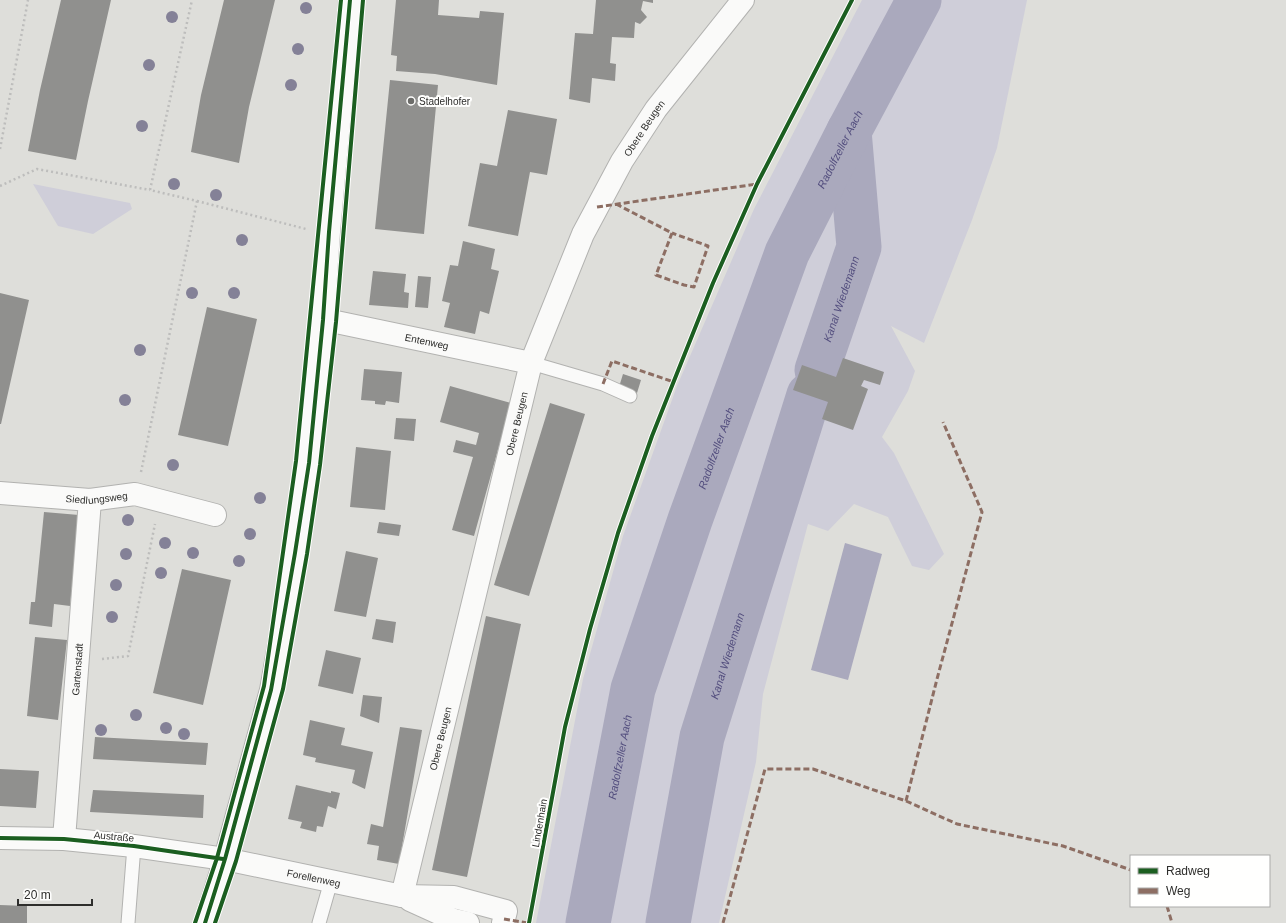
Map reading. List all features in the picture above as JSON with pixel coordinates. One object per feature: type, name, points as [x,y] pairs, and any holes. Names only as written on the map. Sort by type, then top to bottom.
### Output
[{"type":"street","points":[[205,923],[225,859],[271,690],[295,553],[309,463],[323,320],[329,232],[350,0]]},
{"type":"street","name":"Obere Beugen","points":[[402,896],[531,363],[583,234],[622,161],[656,109],[742,0]]},
{"type":"street","name":"Entenweg","points":[[323,320],[531,363]]},
{"type":"street","name":"Siedlungsweg","points":[[0,493],[90,500],[135,494],[215,515]]},
{"type":"street","name":"Gartenstadt","points":[[64,839],[90,500]]},
{"type":"street","name":"Austraße","points":[[0,838],[64,839],[134,846],[225,859]]},
{"type":"street","name":"Forellenweg","points":[[225,859],[402,896],[454,897],[506,911],[504,923]]},
{"type":"street","name":"Forellenweg","points":[[402,896],[454,920],[468,923]]},
{"type":"lane","points":[[531,363],[603,384],[630,396]]},
{"type":"lane","points":[[128,923],[134,846]]},
{"type":"lane","points":[[319,923],[331,881]]},
{"type":"path","points":[[0,149],[28,0]]},
{"type":"path","points":[[150,190],[192,0]]},
{"type":"path","points":[[0,186],[37,169],[150,190],[288,224],[329,232]]},
{"type":"path","points":[[135,494],[197,201]]},
{"type":"path","points":[[78,662],[128,656],[160,501]]},
{"type":"shaded area","points":[[862,0],[1027,0],[997,148],[972,220],[924,343],[891,326],[915,371],[908,391],[882,437],[894,453],[944,554],[929,570],[912,566],[888,517],[854,504],[828,531],[808,524],[763,694],[756,762],[719,923],[536,923],[583,679],[623,536],[677,386],[754,209]]},
{"type":"shaded area","points":[[33,184],[130,203],[132,209],[93,234],[58,226]]},
{"type":"water","points":[[845,543],[882,554],[848,680],[811,670]]},
{"type":"building","points":[[61,0],[111,0],[76,160],[28,151],[40,90]]},
{"type":"building","points":[[224,0],[275,0],[249,107],[239,163],[191,152],[201,95]]},
{"type":"building","points":[[396,0],[439,0],[438,15],[479,18],[480,11],[504,13],[497,85],[435,74],[396,71],[397,56],[391,55]]},
{"type":"building","points":[[596,0],[653,0],[653,3],[643,1],[641,10],[647,17],[640,24],[635,22],[634,38],[612,37],[610,63],[616,64],[615,81],[592,78],[590,103],[569,99],[575,33],[593,34]]},
{"type":"building","points":[[390,80],[438,85],[424,234],[375,229]]},
{"type":"building","points":[[508,110],[557,119],[547,175],[530,172],[518,236],[468,226],[480,163],[497,166]]},
{"type":"building","points":[[463,241],[495,249],[491,269],[499,271],[489,314],[480,311],[475,334],[444,327],[450,303],[442,301],[450,265],[458,266]]},
{"type":"building","points":[[373,271],[406,274],[404,292],[409,293],[408,308],[369,305]]},
{"type":"building","points":[[418,276],[431,277],[428,308],[415,307]]},
{"type":"building","points":[[0,293],[29,300],[1,424],[0,424]]},
{"type":"building","points":[[207,307],[257,319],[228,446],[178,435]]},
{"type":"building","points":[[843,358],[884,372],[880,385],[864,380],[861,386],[868,389],[853,430],[822,419],[828,402],[793,390],[802,365],[836,377]]},
{"type":"building","points":[[364,369],[402,372],[399,403],[386,401],[385,405],[375,404],[375,401],[361,400]]},
{"type":"building","points":[[623,374],[641,380],[637,393],[619,387]]},
{"type":"building","points":[[450,386],[511,403],[474,536],[452,530],[473,457],[453,452],[456,440],[476,445],[479,433],[440,422]]},
{"type":"building","points":[[550,403],[585,414],[529,596],[494,585]]},
{"type":"building","points":[[396,418],[416,419],[414,441],[394,439]]},
{"type":"building","points":[[356,447],[391,451],[385,510],[350,507]]},
{"type":"building","points":[[44,512],[79,515],[70,606],[54,604],[52,627],[29,624],[31,602],[35,602]]},
{"type":"building","points":[[379,522],[401,525],[399,536],[377,533]]},
{"type":"building","points":[[346,551],[378,558],[366,617],[334,611]]},
{"type":"building","points":[[182,569],[231,580],[203,705],[153,693]]},
{"type":"building","points":[[486,616],[521,624],[467,877],[432,870]]},
{"type":"building","points":[[376,619],[396,622],[393,643],[372,639]]},
{"type":"building","points":[[35,637],[67,640],[58,720],[27,716]]},
{"type":"building","points":[[326,650],[361,658],[353,694],[318,686]]},
{"type":"building","points":[[363,695],[382,697],[379,723],[360,716]]},
{"type":"building","points":[[310,720],[345,728],[341,745],[373,752],[365,789],[352,783],[355,770],[315,762],[316,758],[303,755]]},
{"type":"building","points":[[400,727],[422,730],[399,864],[377,860],[379,846],[367,844],[371,824],[383,827]]},
{"type":"building","points":[[95,737],[208,743],[206,765],[93,759]]},
{"type":"building","points":[[0,769],[39,771],[36,808],[0,806]]},
{"type":"building","points":[[296,785],[331,793],[331,791],[340,793],[336,809],[328,806],[323,827],[317,826],[316,832],[300,828],[302,822],[288,819]]},
{"type":"building","points":[[93,790],[204,795],[203,818],[90,812]]},
{"type":"building","points":[[0,905],[27,906],[27,923],[0,923]]},
{"type":"waterway","name":"Radolfzeller Aach","points":[[588,923],[633,689],[690,520],[787,253],[849,131],[919,0]]},
{"type":"waterway","name":"Kanal Wiedemann","points":[[817,370],[859,247],[849,131]]},
{"type":"waterway","name":"Kanal Wiedemann","points":[[668,923],[702,737],[809,395]]},
{"type":"marked path","points":[[597,207],[757,184]]},
{"type":"marked path","points":[[616,204],[672,233],[656,275],[694,287],[708,246],[672,233]]},
{"type":"marked path","points":[[603,384],[612,361],[674,382]]},
{"type":"marked path","points":[[723,923],[765,769],[813,769],[906,801],[982,512],[943,422]]},
{"type":"marked path","points":[[906,801],[957,824],[1063,846],[1130,870]]},
{"type":"marked path","points":[[1167,907],[1172,923]]},
{"type":"marked path","points":[[504,919],[528,923]]},
{"type":"cycle path","points":[[195,923],[217,858],[264,686],[296,461],[341,0]]},
{"type":"cycle path","points":[[205,923],[225,859],[271,690],[295,553],[309,463],[323,320],[329,232],[350,0]]},
{"type":"cycle path","points":[[215,923],[236,861],[283,689],[307,554],[320,465],[336,322],[363,0]]},
{"type":"cycle path","name":"Lindenhain","points":[[529,923],[565,727],[590,629],[618,533],[652,436],[713,283],[757,184],[852,0]]},
{"type":"cycle path","points":[[0,838],[64,839],[134,846],[223,859]]},
{"type":"place","name":"Stadelhofer","points":[[411,101]]}]
